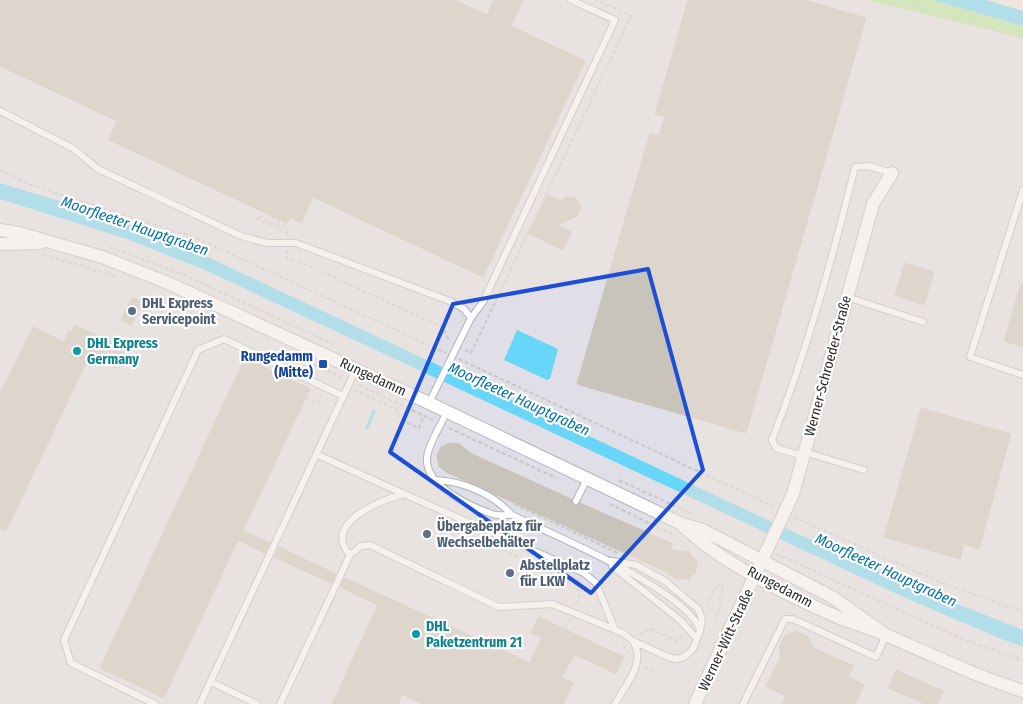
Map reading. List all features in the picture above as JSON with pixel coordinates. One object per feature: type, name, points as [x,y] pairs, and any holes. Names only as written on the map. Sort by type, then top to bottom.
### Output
[{"type":"street","name":"Werner-Schroeder-Straße","points":[[768,550],[793,494],[873,204],[892,174]]},
{"type":"street","name":"Rungedamm","points":[[0,230],[20,233],[137,269],[429,403],[682,524],[768,550],[832,598],[886,635]]},
{"type":"street","name":"Rungedamm","points":[[0,244],[58,244]]},
{"type":"street","name":"Rungedamm","points":[[682,524],[697,539],[756,576],[840,618],[886,635],[941,661],[1023,692]]},
{"type":"street","name":"Werner-Witt-Straße","points":[[696,704],[768,550]]},
{"type":"lane","points":[[429,403],[471,318],[483,302],[614,20],[571,0]]},
{"type":"lane","points":[[0,111],[74,149],[98,169],[241,236],[267,243],[296,243],[452,302],[464,309],[471,318]]},
{"type":"lane","points":[[864,470],[776,448],[772,440],[799,370],[826,281],[855,167],[868,166],[892,174]]},
{"type":"lane","points":[[1023,190],[970,356],[1023,375]]},
{"type":"lane","points":[[847,297],[923,322]]},
{"type":"lane","points":[[155,704],[71,664],[64,640],[198,350],[224,339],[343,396]]},
{"type":"lane","points":[[200,704],[356,369]]},
{"type":"lane","points":[[446,412],[427,456],[427,467],[435,480],[447,492],[494,515],[512,515]]},
{"type":"lane","points":[[316,454],[584,573],[596,582],[615,630]]},
{"type":"lane","points":[[576,502],[587,479]]},
{"type":"lane","points":[[435,480],[453,481],[500,502],[512,515],[606,560],[659,589],[695,620],[700,631]]},
{"type":"lane","points":[[350,555],[344,548],[342,541],[349,522],[356,515],[388,499],[404,494]]},
{"type":"lane","points":[[280,704],[350,555],[361,546],[370,545],[499,607],[552,604],[573,611],[676,660],[684,657],[693,649],[697,640],[700,631],[701,612],[665,581],[636,565],[606,560]]},
{"type":"lane","points":[[606,560],[680,620],[697,640]]},
{"type":"lane","points":[[744,704],[784,619],[793,619],[876,658],[886,635]]},
{"type":"lane","points":[[615,704],[638,663],[638,648],[633,641]]},
{"type":"lane","points":[[211,682],[257,704]]},
{"type":"path","points":[[272,216],[284,223],[289,229],[287,259],[303,263],[442,327],[450,342],[471,353],[631,16],[597,0]]},
{"type":"path","points":[[890,0],[1023,38]]},
{"type":"path","points":[[0,170],[31,185],[194,237],[783,515],[935,580],[1023,612]]},
{"type":"path","points":[[284,223],[282,227],[258,216],[257,219],[288,234]]},
{"type":"path","points":[[40,254],[117,277]]},
{"type":"path","points":[[302,358],[397,410],[400,420],[418,428],[424,416]]},
{"type":"path","points":[[349,384],[442,424],[564,482]]},
{"type":"path","points":[[306,398],[318,403],[325,388]]},
{"type":"path","points":[[607,502],[682,539]]},
{"type":"path","points":[[497,547],[577,586],[579,596],[573,611]]},
{"type":"path","points":[[768,550],[967,641],[1023,660]]},
{"type":"path","points":[[565,629],[569,619],[578,623]]},
{"type":"path","points":[[620,642],[630,659]]},
{"type":"highlighted area","points":[[648,269],[703,470],[591,593],[390,452],[453,304]]},
{"type":"shaded area","points":[[0,0],[866,0],[1023,38],[1023,704],[0,704]]},
{"type":"green space","points":[[866,0],[933,0],[1023,26],[1023,38]]},
{"type":"water","points":[[933,0],[986,0],[1023,11],[1023,26]]},
{"type":"water","name":"Moorfleeter Hauptgraben","points":[[0,183],[112,217],[161,235],[789,530],[915,587],[1023,630],[1023,646],[1004,640],[910,600],[205,270],[127,239],[0,199]]},
{"type":"water","points":[[517,330],[558,349],[550,379],[547,380],[504,360]]},
{"type":"building","points":[[0,0],[455,0],[487,15],[494,0],[523,0],[511,26],[585,61],[483,277],[313,197],[301,223],[290,217],[287,223],[109,140],[117,121],[0,66]]},
{"type":"building","points":[[688,0],[805,0],[866,18],[746,433],[577,384],[650,133],[659,135],[665,116],[655,114]]},
{"type":"building","points":[[547,195],[560,201],[566,197],[574,197],[581,206],[577,216],[558,225],[572,232],[563,250],[529,233]]},
{"type":"building","points":[[905,263],[934,272],[924,305],[895,295]]},
{"type":"building","points":[[1021,284],[1023,285],[1023,347],[1004,341]]},
{"type":"building","name":"DHL Express Servicepoint","points":[[132,297],[143,302],[131,325],[121,320]]},
{"type":"building","points":[[75,325],[125,348],[116,368],[90,355],[6,531],[0,528],[0,394],[33,327],[64,342],[69,330],[72,332]]},
{"type":"building","points":[[245,358],[310,389],[243,530],[270,543],[265,553],[238,540],[164,698],[100,668]]},
{"type":"building","points":[[921,408],[1011,434],[979,549],[964,544],[960,559],[884,537]]},
{"type":"building","points":[[450,443],[459,444],[472,454],[571,499],[574,506],[580,503],[673,544],[670,550],[689,552],[697,562],[696,572],[689,579],[675,579],[669,573],[446,472],[439,466],[437,456],[441,447]]},
{"type":"building","points":[[279,547],[336,574],[331,583],[274,557]]},
{"type":"building","name":"DHL Paketzentrum 21","points":[[345,578],[530,663],[542,638],[531,633],[539,617],[624,657],[616,674],[574,654],[562,678],[573,683],[563,704],[423,704],[402,694],[398,704],[332,704],[378,605],[340,587]]},
{"type":"building","points":[[796,631],[808,637],[813,648],[854,666],[848,676],[864,685],[855,704],[782,704],[786,696],[766,686],[781,657],[779,647],[785,635]]},
{"type":"building","points":[[896,670],[943,691],[937,704],[925,704],[888,688]]},
{"type":"waterway","points":[[367,428],[374,411]]},
{"type":"place","name":"DHL Express Servicepoint","points":[[132,311]]},
{"type":"place","name":"DHL Express Germany","points":[[77,351]]},
{"type":"place","name":"Rungedamm (Mitte)","points":[[323,364]]},
{"type":"place","name":"Übergabeplatz für Wechselbehälter","points":[[427,534]]},
{"type":"place","name":"Abstellplatz für LKW","points":[[510,573]]},
{"type":"place","name":"DHL Paketzentrum 21","points":[[416,634]]}]
